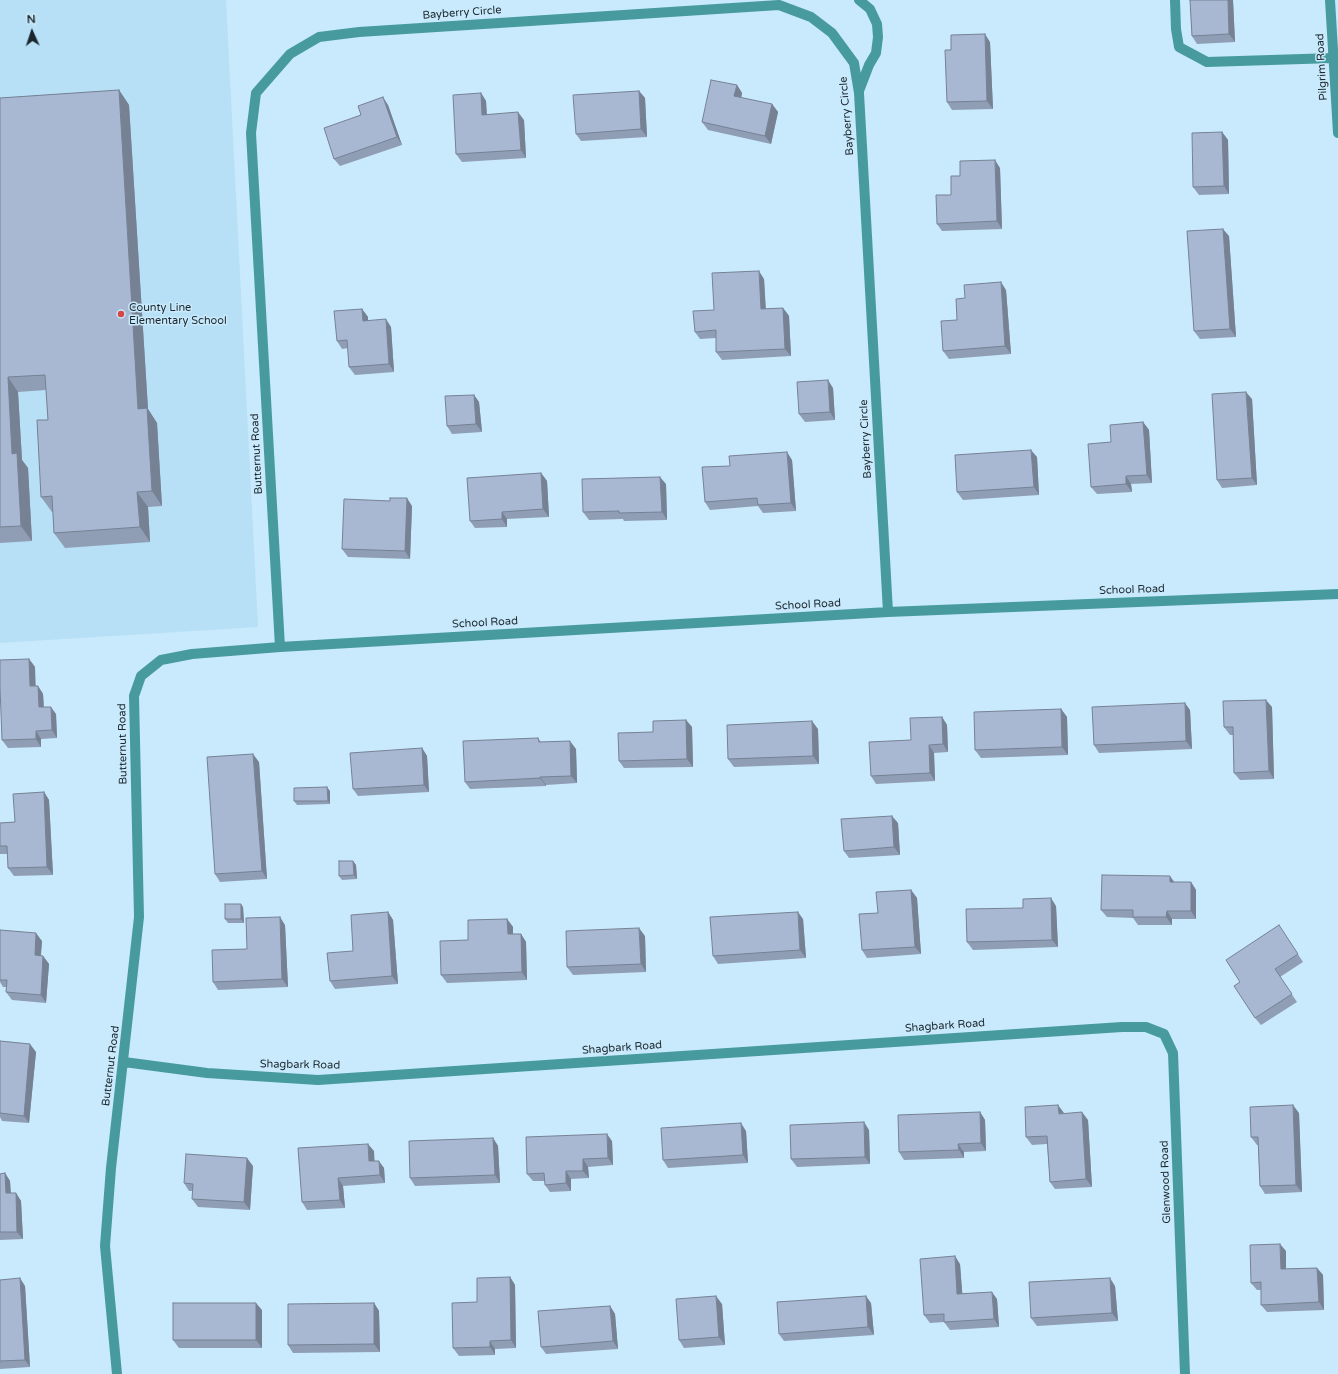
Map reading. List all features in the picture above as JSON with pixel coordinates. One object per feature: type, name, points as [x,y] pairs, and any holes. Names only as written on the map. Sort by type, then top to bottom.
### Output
[{"type":"street","points":[[859,0],[870,9],[877,24],[878,37],[876,53],[869,65],[859,93]]},
{"type":"street","points":[[1175,0],[1176,29],[1179,47],[1207,62],[1334,58]]},
{"type":"street","name":"Pilgrim Road","points":[[1330,0],[1338,133]]},
{"type":"street","name":"Bayberry Circle","points":[[251,133],[256,92],[290,54],[319,37],[359,32],[783,2],[811,17],[832,33],[854,63],[859,93],[888,612]]},
{"type":"street","name":"Butternut Road","points":[[117,1374],[105,1246],[111,1168],[139,917],[134,696],[142,676],[161,660],[192,654],[280,647],[251,133]]},
{"type":"street","name":"School Road","points":[[280,647],[888,612],[1338,594]]},
{"type":"street","name":"Shagbark Road","points":[[124,1062],[207,1073],[318,1080],[1122,1027]]},
{"type":"street","name":"Glenwood Road","points":[[1122,1027],[1146,1027],[1164,1034],[1174,1053],[1185,1374]]},
{"type":"shaded area","name":"County Line Elementary School","points":[[0,0],[226,0],[258,627],[0,643]]},
{"type":"building","points":[[1190,0],[1228,0],[1229,34],[1192,36]]},
{"type":"building","points":[[985,34],[987,101],[947,102],[945,50],[951,50],[951,35]]},
{"type":"building","points":[[711,80],[737,85],[734,96],[772,104],[765,136],[702,122]]},
{"type":"building","points":[[119,90],[138,409],[147,408],[152,491],[137,492],[140,527],[54,533],[52,496],[41,497],[37,420],[48,420],[45,375],[8,377],[12,454],[17,453],[21,526],[0,527],[0,98]]},
{"type":"building","points":[[639,91],[641,129],[576,134],[573,95]]},
{"type":"building","points":[[481,93],[482,115],[518,112],[521,150],[456,154],[453,95]]},
{"type":"building","points":[[383,97],[397,137],[334,159],[324,128],[361,115],[358,106]]},
{"type":"building","points":[[1222,132],[1224,186],[1193,187],[1192,133]]},
{"type":"building","points":[[995,160],[997,221],[937,224],[936,195],[951,195],[951,176],[960,176],[960,161]]},
{"type":"building","points":[[1223,229],[1230,329],[1194,331],[1187,231]]},
{"type":"building","points":[[759,271],[761,309],[783,308],[785,349],[716,352],[716,330],[695,332],[693,311],[714,310],[712,273]]},
{"type":"building","points":[[1001,282],[1005,346],[943,351],[941,321],[957,320],[956,299],[965,298],[964,285]]},
{"type":"building","points":[[362,309],[363,321],[386,319],[389,364],[349,367],[347,340],[337,341],[334,311]]},
{"type":"building","points":[[828,380],[830,412],[799,414],[797,382]]},
{"type":"building","points":[[1246,392],[1252,478],[1217,480],[1212,394]]},
{"type":"building","points":[[474,395],[476,424],[447,426],[445,396]]},
{"type":"building","points":[[1143,422],[1147,475],[1126,476],[1126,484],[1091,487],[1088,444],[1111,442],[1110,425]]},
{"type":"building","points":[[1031,450],[1034,487],[957,492],[955,455]]},
{"type":"building","points":[[787,452],[791,503],[758,505],[757,498],[705,502],[702,467],[730,466],[729,456]]},
{"type":"building","points":[[541,473],[543,509],[502,512],[502,519],[470,521],[467,478]]},
{"type":"building","points":[[660,477],[662,512],[583,512],[582,479]]},
{"type":"building","points":[[390,498],[407,498],[405,551],[342,549],[344,499],[390,501]]},
{"type":"building","points":[[29,659],[30,686],[38,686],[39,707],[51,707],[52,730],[36,731],[36,739],[2,740],[0,660]]},
{"type":"building","points":[[1266,700],[1269,771],[1234,773],[1233,727],[1224,727],[1223,701]]},
{"type":"building","points":[[1185,703],[1186,741],[1094,745],[1092,707]]},
{"type":"building","points":[[1061,709],[1062,747],[975,750],[974,712]]},
{"type":"building","points":[[942,717],[943,744],[929,745],[930,773],[871,776],[869,742],[911,740],[910,718]]},
{"type":"building","points":[[686,720],[687,759],[619,761],[618,733],[653,732],[653,721]]},
{"type":"building","points":[[812,721],[813,756],[728,759],[727,725]]},
{"type":"building","points":[[538,738],[539,742],[570,741],[571,776],[465,782],[463,741]]},
{"type":"building","points":[[422,748],[424,785],[353,789],[350,753]]},
{"type":"building","points":[[253,754],[262,871],[215,874],[207,757]]},
{"type":"building","points":[[327,787],[328,801],[294,801],[294,788]]},
{"type":"building","points":[[44,792],[47,867],[8,868],[7,846],[0,846],[0,823],[15,822],[13,794]]},
{"type":"building","points":[[892,816],[894,847],[844,851],[841,819]]},
{"type":"building","points":[[339,861],[353,861],[354,875],[339,876]]},
{"type":"building","points":[[1102,875],[1170,876],[1170,882],[1191,882],[1191,911],[1167,911],[1166,917],[1133,917],[1133,910],[1101,910]]},
{"type":"building","points":[[911,890],[915,947],[862,950],[859,914],[878,913],[876,892]]},
{"type":"building","points":[[1051,898],[1052,940],[967,942],[966,909],[1023,908],[1023,899]]},
{"type":"building","points":[[225,904],[241,904],[241,919],[225,919]]},
{"type":"building","points":[[388,912],[392,976],[330,981],[327,953],[353,951],[351,915]]},
{"type":"building","points":[[798,912],[800,950],[713,956],[710,917]]},
{"type":"building","points":[[280,917],[282,979],[213,982],[212,950],[247,949],[246,918]]},
{"type":"building","points":[[507,919],[508,934],[521,934],[522,972],[441,975],[440,941],[468,940],[468,920]]},
{"type":"building","points":[[1279,925],[1298,954],[1275,969],[1292,994],[1255,1018],[1234,986],[1240,982],[1226,960]]},
{"type":"building","points":[[639,928],[641,964],[567,967],[566,931]]},
{"type":"building","points":[[0,930],[36,933],[35,955],[43,956],[41,995],[6,992],[7,980],[0,980]]},
{"type":"building","points":[[0,1041],[30,1044],[24,1116],[0,1113]]},
{"type":"building","points":[[1058,1105],[1059,1114],[1082,1112],[1086,1179],[1050,1182],[1047,1136],[1026,1137],[1025,1107]]},
{"type":"building","points":[[1293,1105],[1296,1185],[1260,1186],[1258,1137],[1251,1137],[1250,1107]]},
{"type":"building","points":[[980,1112],[981,1143],[958,1144],[959,1150],[899,1152],[898,1115]]},
{"type":"building","points":[[864,1122],[865,1157],[791,1159],[790,1125]]},
{"type":"building","points":[[741,1123],[743,1155],[663,1160],[661,1128]]},
{"type":"building","points":[[607,1134],[608,1158],[583,1159],[583,1171],[566,1171],[566,1183],[545,1185],[544,1173],[527,1174],[526,1137]]},
{"type":"building","points":[[493,1138],[495,1175],[410,1178],[409,1141]]},
{"type":"building","points":[[368,1144],[369,1161],[379,1161],[380,1175],[338,1178],[340,1200],[302,1202],[298,1148]]},
{"type":"building","points":[[186,1154],[247,1158],[244,1202],[192,1199],[193,1184],[184,1183]]},
{"type":"building","points":[[5,1173],[6,1193],[16,1193],[17,1232],[0,1232],[0,1174]]},
{"type":"building","points":[[1280,1244],[1281,1269],[1317,1268],[1319,1302],[1261,1305],[1261,1282],[1251,1283],[1250,1245]]},
{"type":"building","points":[[955,1256],[957,1294],[992,1292],[994,1319],[944,1322],[944,1314],[924,1315],[920,1259]]},
{"type":"building","points":[[510,1277],[511,1340],[490,1341],[490,1347],[453,1348],[452,1303],[477,1302],[477,1278]]},
{"type":"building","points":[[20,1278],[25,1360],[0,1361],[0,1280]]},
{"type":"building","points":[[1110,1278],[1112,1313],[1031,1318],[1029,1282]]},
{"type":"building","points":[[716,1296],[719,1337],[679,1340],[676,1299]]},
{"type":"building","points":[[866,1296],[868,1327],[779,1334],[777,1302]]},
{"type":"building","points":[[173,1303],[256,1303],[256,1340],[173,1340]]},
{"type":"building","points":[[374,1303],[374,1344],[288,1345],[288,1304]]},
{"type":"building","points":[[610,1306],[613,1341],[541,1347],[538,1311]]},
{"type":"place","name":"County Line Elementary School","points":[[121,314]]}]
